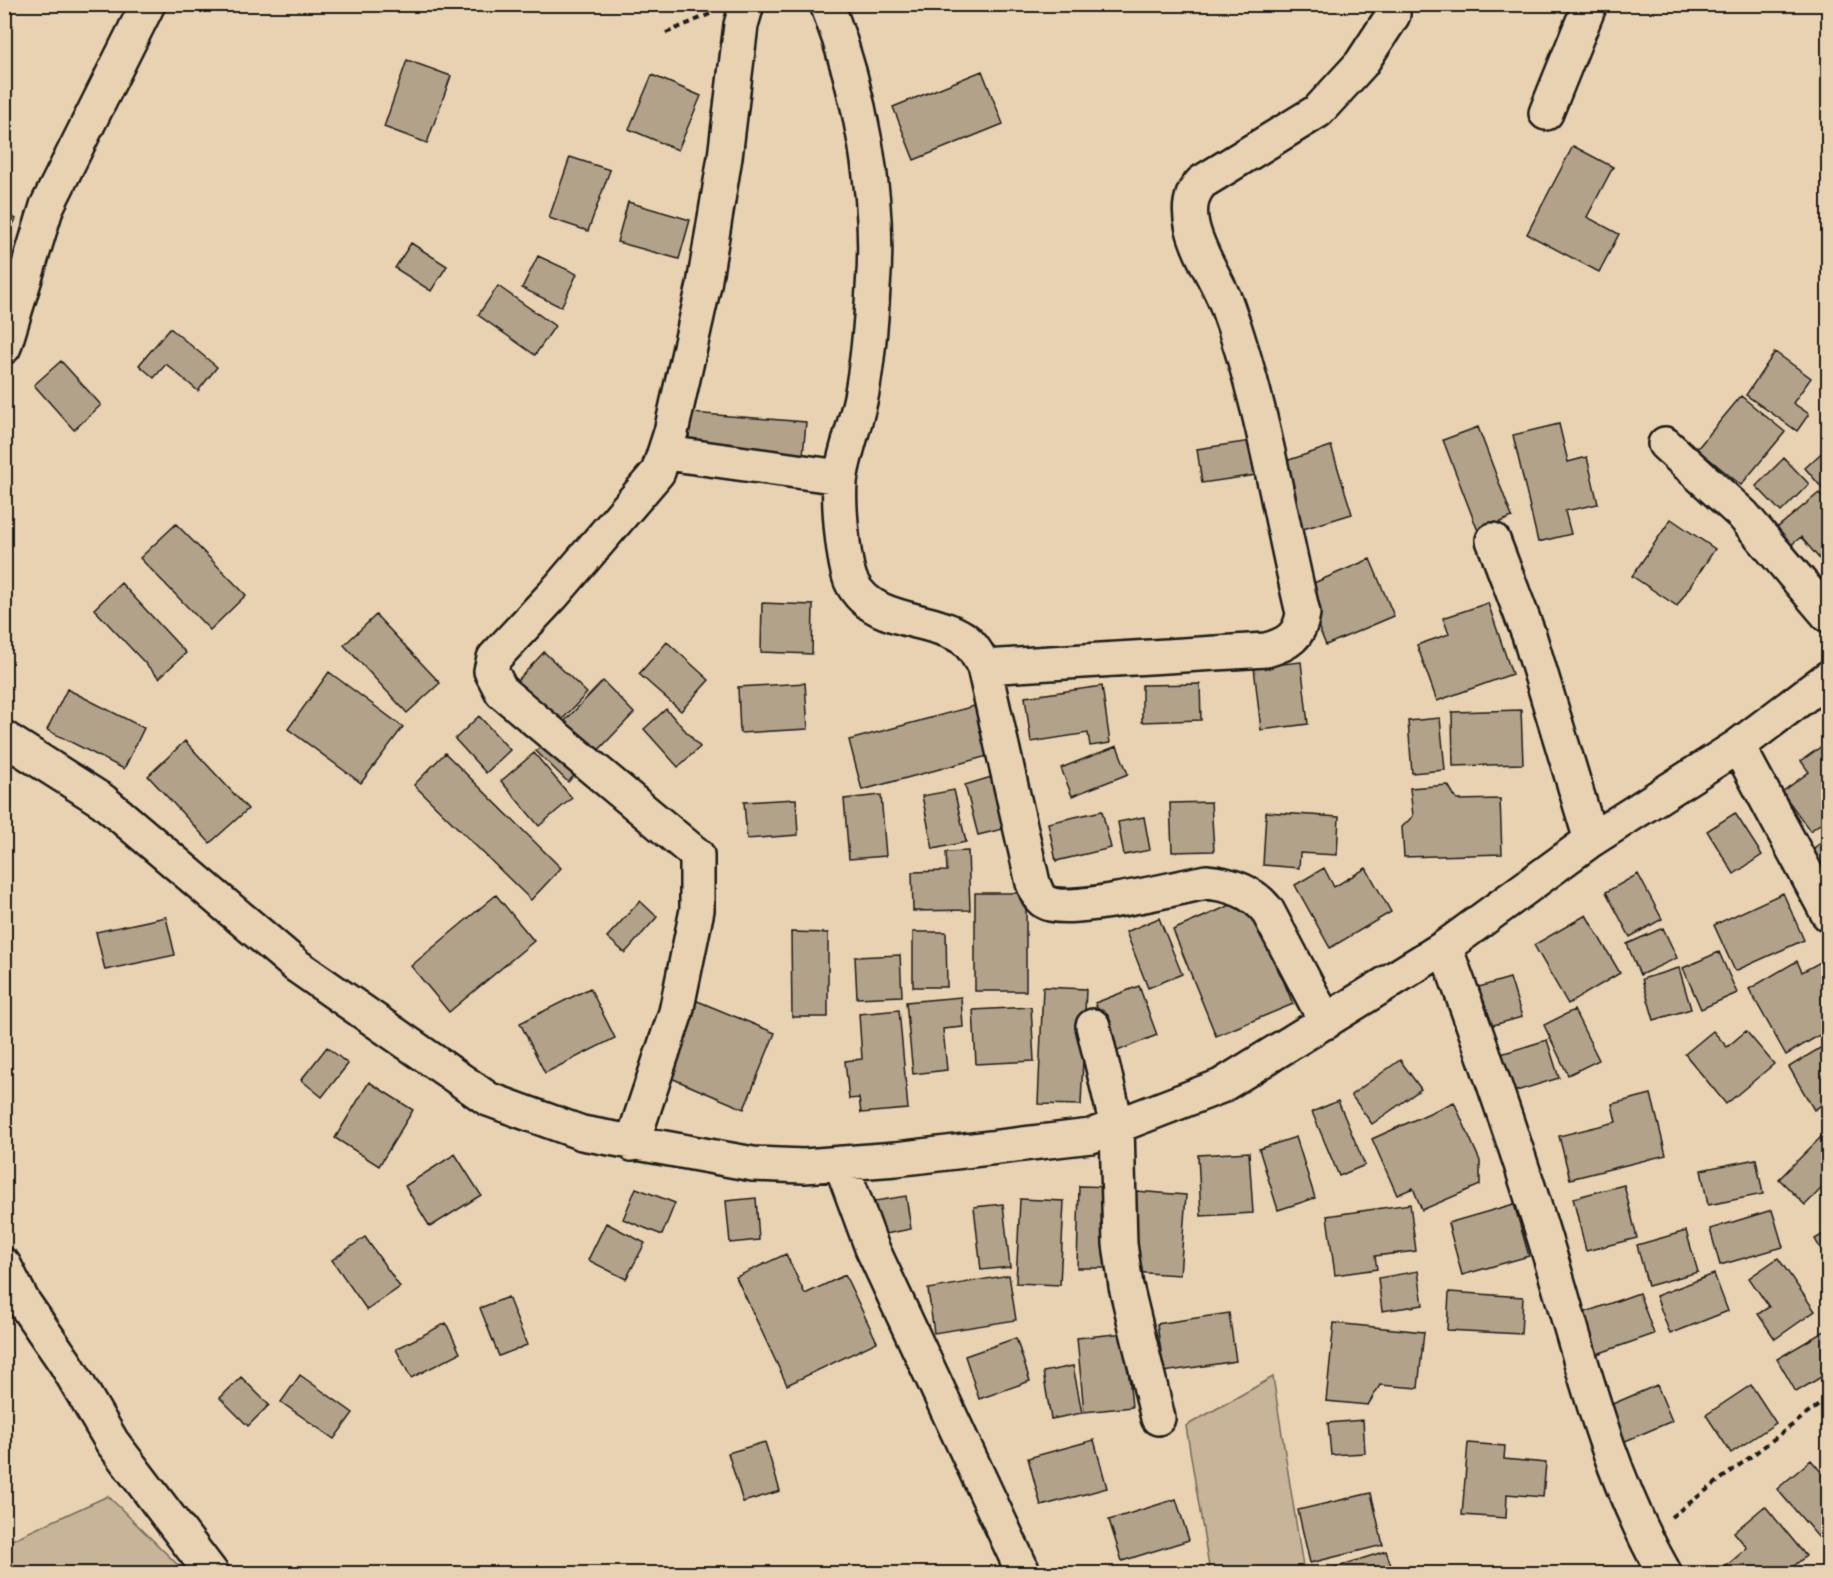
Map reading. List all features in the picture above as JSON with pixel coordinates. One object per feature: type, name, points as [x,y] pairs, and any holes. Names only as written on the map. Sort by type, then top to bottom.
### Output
[{"type":"street","points":[[4,347],[47,206],[148,4]]},
{"type":"street","points":[[632,1144],[676,1012],[697,910],[697,855],[502,692],[495,683],[491,671],[494,658],[646,489],[658,472],[666,453],[704,285],[725,157],[741,25],[747,4]]},
{"type":"street","points":[[827,4],[855,101],[871,179],[876,227],[874,287],[862,392],[840,477],[844,560],[853,585],[878,608],[963,638],[976,652],[984,667],[1033,883],[1040,898],[1046,903],[1069,907],[1206,882],[1220,883],[1254,895],[1267,910],[1326,1022]]},
{"type":"street","points":[[984,667],[1266,650],[1282,645],[1296,635],[1301,626],[1303,613],[1247,362],[1225,300],[1201,249],[1190,218],[1189,206],[1193,192],[1202,182],[1318,111],[1336,94],[1361,64],[1393,15],[1393,4]]},
{"type":"street","points":[[1546,113],[1590,4]]},
{"type":"street","points":[[1665,444],[1743,515],[1828,615]]},
{"type":"street","points":[[666,453],[840,477]]},
{"type":"street","points":[[1493,540],[1529,635],[1591,840]]},
{"type":"street","points":[[4,738],[103,801],[297,966],[488,1099],[582,1133],[632,1144],[753,1164],[841,1164],[1091,1136],[1221,1086],[1445,947],[1591,840],[1738,746],[1828,678]]},
{"type":"street","points":[[1738,746],[1828,914]]},
{"type":"street","points":[[1445,947],[1473,1023],[1533,1206],[1607,1449],[1644,1537],[1665,1574]]},
{"type":"street","points":[[1093,1026],[1117,1126],[1120,1244],[1133,1326],[1158,1418]]},
{"type":"street","points":[[841,1164],[872,1248],[1024,1574]]},
{"type":"street","points":[[4,1265],[22,1300],[66,1364],[112,1442],[212,1574]]},
{"type":"path","points":[[666,33],[714,13]]},
{"type":"path","points":[[1644,1537],[1828,1398]]},
{"type":"shaded area","points":[[1273,1377],[1304,1573],[1210,1573],[1186,1426]]},
{"type":"shaded area","points":[[108,1496],[186,1573],[5,1573],[5,1543]]},
{"type":"building","points":[[407,60],[451,76],[427,143],[384,127]]},
{"type":"building","points":[[982,71],[1003,124],[914,160],[893,107]]},
{"type":"building","points":[[652,75],[701,96],[678,150],[629,129]]},
{"type":"building","points":[[1573,146],[1613,167],[1587,217],[1619,234],[1599,272],[1527,234]]},
{"type":"building","points":[[570,157],[610,170],[588,231],[549,218]]},
{"type":"building","points":[[628,202],[690,220],[679,259],[617,242]]},
{"type":"building","points":[[4,212],[16,219],[4,240]]},
{"type":"building","points":[[411,243],[447,266],[431,291],[395,268]]},
{"type":"building","points":[[538,256],[577,274],[561,307],[522,288]]},
{"type":"building","points":[[498,286],[555,326],[535,355],[478,315]]},
{"type":"building","points":[[170,328],[217,367],[198,391],[166,364],[154,378],[139,365]]},
{"type":"building","points":[[1775,352],[1811,378],[1793,403],[1809,414],[1797,431],[1746,395]]},
{"type":"building","points":[[61,361],[101,405],[74,430],[34,385]]},
{"type":"building","points":[[1741,396],[1785,432],[1741,485],[1697,449]]},
{"type":"building","points":[[691,413],[806,422],[801,478],[686,468]]},
{"type":"building","points":[[1559,424],[1568,462],[1587,457],[1598,504],[1565,511],[1571,534],[1538,542],[1513,435]]},
{"type":"building","points":[[1478,427],[1512,517],[1478,531],[1443,440]]},
{"type":"building","points":[[1251,441],[1256,475],[1202,483],[1197,449]]},
{"type":"building","points":[[1331,446],[1352,514],[1303,529],[1283,462]]},
{"type":"building","points":[[1828,447],[1828,495],[1805,468]]},
{"type":"building","points":[[1784,458],[1809,484],[1781,512],[1756,486]]},
{"type":"building","points":[[1819,493],[1828,504],[1828,569],[1801,537],[1780,554],[1766,537]]},
{"type":"building","points":[[1671,519],[1715,549],[1677,606],[1632,576]]},
{"type":"building","points":[[176,524],[246,595],[210,630],[140,558]]},
{"type":"building","points":[[1370,559],[1394,616],[1326,645],[1302,588]]},
{"type":"building","points":[[121,583],[186,653],[159,678],[94,609]]},
{"type":"building","points":[[762,603],[813,605],[812,654],[761,652]]},
{"type":"building","points":[[1488,603],[1512,674],[1437,701],[1417,645],[1449,634],[1443,618]]},
{"type":"building","points":[[376,615],[440,683],[407,713],[344,645]]},
{"type":"building","points":[[667,642],[709,680],[681,711],[639,674]]},
{"type":"building","points":[[544,652],[587,693],[545,738],[502,697]]},
{"type":"building","points":[[1301,662],[1308,724],[1261,730],[1254,667]]},
{"type":"building","points":[[329,672],[403,727],[361,783],[288,729]]},
{"type":"building","points":[[603,681],[634,713],[568,782],[536,751]]},
{"type":"building","points":[[805,683],[808,729],[740,733],[738,687]]},
{"type":"building","points":[[1200,684],[1201,720],[1142,722],[1142,685]]},
{"type":"building","points":[[1102,686],[1110,743],[1090,746],[1088,733],[1031,742],[1025,697]]},
{"type":"building","points":[[67,689],[144,728],[124,769],[47,730]]},
{"type":"building","points":[[982,704],[995,754],[862,790],[849,740]]},
{"type":"building","points":[[666,709],[700,747],[678,767],[644,729]]},
{"type":"building","points":[[1521,710],[1523,764],[1453,766],[1452,712]]},
{"type":"building","points":[[479,716],[510,750],[486,773],[455,739]]},
{"type":"building","points":[[1440,718],[1445,770],[1412,773],[1408,721]]},
{"type":"building","points":[[185,741],[248,809],[210,843],[148,776]]},
{"type":"building","points":[[1117,746],[1128,774],[1072,796],[1061,768]]},
{"type":"building","points":[[1822,746],[1828,754],[1828,818],[1810,831],[1782,792],[1809,772],[1801,761]]},
{"type":"building","points":[[445,753],[561,868],[531,900],[414,785]]},
{"type":"building","points":[[534,753],[572,798],[539,826],[501,781]]},
{"type":"building","points":[[998,775],[1011,827],[978,835],[965,785]]},
{"type":"building","points":[[1448,785],[1457,800],[1500,799],[1502,854],[1404,857],[1402,827],[1413,816],[1410,788]]},
{"type":"building","points":[[954,790],[966,842],[933,849],[922,796]]},
{"type":"building","points":[[881,795],[886,856],[849,859],[844,799]]},
{"type":"building","points":[[796,799],[798,835],[747,839],[744,802]]},
{"type":"building","points":[[1211,802],[1214,851],[1172,852],[1170,803]]},
{"type":"building","points":[[1102,811],[1111,848],[1056,861],[1048,823]]},
{"type":"building","points":[[1266,812],[1339,817],[1337,855],[1300,853],[1299,868],[1263,865]]},
{"type":"building","points":[[1735,813],[1762,855],[1734,874],[1707,831]]},
{"type":"building","points":[[1144,817],[1150,850],[1124,855],[1118,822]]},
{"type":"building","points":[[1828,838],[1828,890],[1804,855]]},
{"type":"building","points":[[968,851],[970,910],[913,911],[912,872],[947,871],[946,852]]},
{"type":"building","points":[[1324,868],[1334,887],[1366,868],[1391,912],[1330,948],[1295,885]]},
{"type":"building","points":[[1638,874],[1662,919],[1630,937],[1606,892]]},
{"type":"building","points":[[975,893],[1026,893],[1026,991],[975,991]]},
{"type":"building","points":[[1783,893],[1804,940],[1735,971],[1714,925]]},
{"type":"building","points":[[496,895],[534,941],[449,1012],[411,966]]},
{"type":"building","points":[[1249,897],[1293,1004],[1216,1036],[1173,930]]},
{"type":"building","points":[[640,901],[657,917],[625,953],[607,937]]},
{"type":"building","points":[[1586,915],[1620,973],[1568,1004],[1534,945]]},
{"type":"building","points":[[166,917],[175,955],[105,970],[96,932]]},
{"type":"building","points":[[1159,918],[1182,974],[1148,988],[1126,932]]},
{"type":"building","points":[[1663,928],[1677,958],[1640,975],[1627,944]]},
{"type":"building","points":[[791,932],[828,933],[828,1017],[792,1017]]},
{"type":"building","points":[[913,932],[946,932],[947,987],[913,987]]},
{"type":"building","points":[[1719,952],[1737,993],[1701,1009],[1683,968]]},
{"type":"building","points":[[900,955],[902,996],[857,998],[855,957]]},
{"type":"building","points":[[1826,959],[1828,963],[1828,1030],[1786,1055],[1749,989],[1797,961],[1802,972]]},
{"type":"building","points":[[1679,968],[1691,1009],[1654,1020],[1642,979]]},
{"type":"building","points":[[1510,978],[1522,1017],[1483,1028],[1472,989]]},
{"type":"building","points":[[1139,986],[1157,1035],[1115,1052],[1095,1003]]},
{"type":"building","points":[[1043,987],[1086,989],[1081,1105],[1038,1104]]},
{"type":"building","points":[[590,988],[615,1038],[545,1073],[520,1023]]},
{"type":"building","points":[[961,997],[963,1027],[943,1029],[947,1070],[913,1074],[906,1002]]},
{"type":"building","points":[[695,1000],[775,1033],[744,1109],[664,1075]]},
{"type":"building","points":[[1031,1007],[1034,1061],[976,1064],[973,1010]]},
{"type":"building","points":[[899,1010],[908,1109],[861,1113],[859,1098],[849,1099],[845,1061],[862,1059],[859,1014]]},
{"type":"building","points":[[1574,1010],[1599,1060],[1568,1075],[1544,1025]]},
{"type":"building","points":[[1713,1031],[1727,1047],[1746,1031],[1774,1064],[1726,1104],[1685,1054]]},
{"type":"building","points":[[1547,1040],[1559,1078],[1513,1092],[1501,1054]]},
{"type":"building","points":[[1828,1043],[1828,1101],[1814,1110],[1789,1067]]},
{"type":"building","points":[[327,1047],[348,1064],[322,1097],[301,1080]]},
{"type":"building","points":[[1400,1060],[1421,1089],[1372,1124],[1351,1095]]},
{"type":"building","points":[[369,1082],[413,1110],[379,1166],[335,1138]]},
{"type":"building","points":[[1651,1094],[1666,1155],[1570,1179],[1559,1136],[1616,1122],[1612,1104]]},
{"type":"building","points":[[1338,1101],[1365,1165],[1339,1176],[1312,1112]]},
{"type":"building","points":[[1454,1102],[1480,1161],[1480,1185],[1422,1210],[1413,1188],[1397,1195],[1372,1139]]},
{"type":"building","points":[[1823,1135],[1828,1140],[1828,1182],[1805,1205],[1779,1179]]},
{"type":"building","points":[[1296,1137],[1315,1198],[1278,1210],[1259,1149]]},
{"type":"building","points":[[1249,1152],[1253,1213],[1201,1216],[1198,1155]]},
{"type":"building","points":[[455,1154],[481,1195],[430,1227],[405,1186]]},
{"type":"building","points":[[1756,1159],[1763,1194],[1708,1205],[1701,1170]]},
{"type":"building","points":[[1624,1185],[1637,1238],[1586,1251],[1573,1198]]},
{"type":"building","points":[[1079,1186],[1116,1187],[1113,1268],[1077,1268]]},
{"type":"building","points":[[636,1188],[675,1203],[662,1235],[623,1219]]},
{"type":"building","points":[[1135,1191],[1186,1195],[1180,1275],[1130,1272]]},
{"type":"building","points":[[906,1196],[911,1229],[880,1235],[875,1201]]},
{"type":"building","points":[[756,1198],[759,1240],[730,1243],[726,1201]]},
{"type":"building","points":[[1020,1199],[1064,1201],[1060,1285],[1016,1283]]},
{"type":"building","points":[[1003,1204],[1010,1267],[981,1270],[974,1207]]},
{"type":"building","points":[[1410,1204],[1416,1251],[1375,1256],[1377,1269],[1335,1275],[1327,1216]]},
{"type":"building","points":[[1514,1204],[1529,1256],[1462,1275],[1448,1223]]},
{"type":"building","points":[[1772,1210],[1783,1247],[1720,1265],[1710,1229]]},
{"type":"building","points":[[606,1223],[645,1243],[626,1279],[588,1260]]},
{"type":"building","points":[[1686,1231],[1698,1272],[1648,1286],[1637,1245]]},
{"type":"building","points":[[1828,1231],[1828,1262],[1815,1239]]},
{"type":"building","points":[[365,1237],[400,1287],[367,1310],[332,1260]]},
{"type":"building","points":[[786,1254],[805,1294],[845,1275],[877,1342],[787,1385],[736,1277]]},
{"type":"building","points":[[1778,1258],[1815,1311],[1775,1339],[1758,1314],[1769,1307],[1749,1278]]},
{"type":"building","points":[[1418,1271],[1423,1305],[1382,1311],[1378,1278]]},
{"type":"building","points":[[1714,1274],[1728,1311],[1670,1334],[1656,1296]]},
{"type":"building","points":[[1009,1275],[1016,1320],[934,1333],[928,1289]]},
{"type":"building","points":[[1449,1292],[1523,1297],[1521,1334],[1447,1330]]},
{"type":"building","points":[[1639,1293],[1654,1334],[1597,1354],[1583,1313]]},
{"type":"building","points":[[508,1297],[527,1345],[499,1356],[480,1308]]},
{"type":"building","points":[[1229,1313],[1236,1361],[1164,1372],[1157,1324]]},
{"type":"building","points":[[446,1323],[460,1353],[411,1378],[396,1349]]},
{"type":"building","points":[[1334,1323],[1424,1332],[1418,1388],[1380,1385],[1368,1405],[1326,1401]]},
{"type":"building","points":[[1828,1329],[1828,1373],[1796,1392],[1777,1359]]},
{"type":"building","points":[[1125,1333],[1132,1407],[1084,1412],[1077,1338]]},
{"type":"building","points":[[1016,1338],[1030,1381],[979,1399],[965,1356]]},
{"type":"building","points":[[1073,1366],[1082,1413],[1051,1419],[1043,1372]]},
{"type":"building","points":[[300,1375],[353,1413],[334,1439],[281,1402]]},
{"type":"building","points":[[241,1377],[269,1405],[248,1426],[220,1398]]},
{"type":"building","points":[[1657,1385],[1672,1421],[1623,1442],[1608,1406]]},
{"type":"building","points":[[1751,1385],[1776,1423],[1731,1453],[1706,1415]]},
{"type":"building","points":[[1363,1420],[1365,1453],[1331,1455],[1328,1423]]},
{"type":"building","points":[[1094,1440],[1107,1488],[1041,1506],[1028,1458]]},
{"type":"building","points":[[765,1442],[780,1491],[743,1502],[728,1453]]},
{"type":"building","points":[[1468,1443],[1505,1446],[1504,1459],[1546,1463],[1543,1497],[1507,1494],[1506,1518],[1462,1515]]},
{"type":"building","points":[[1811,1460],[1828,1480],[1828,1530],[1819,1538],[1777,1489]]},
{"type":"building","points":[[1371,1493],[1383,1545],[1310,1563],[1298,1510]]},
{"type":"building","points":[[1176,1499],[1189,1540],[1122,1561],[1109,1520]]},
{"type":"building","points":[[1765,1506],[1806,1556],[1784,1574],[1717,1574],[1747,1548],[1734,1532]]},
{"type":"building","points":[[1386,1551],[1394,1574],[1335,1574],[1333,1568]]}]
